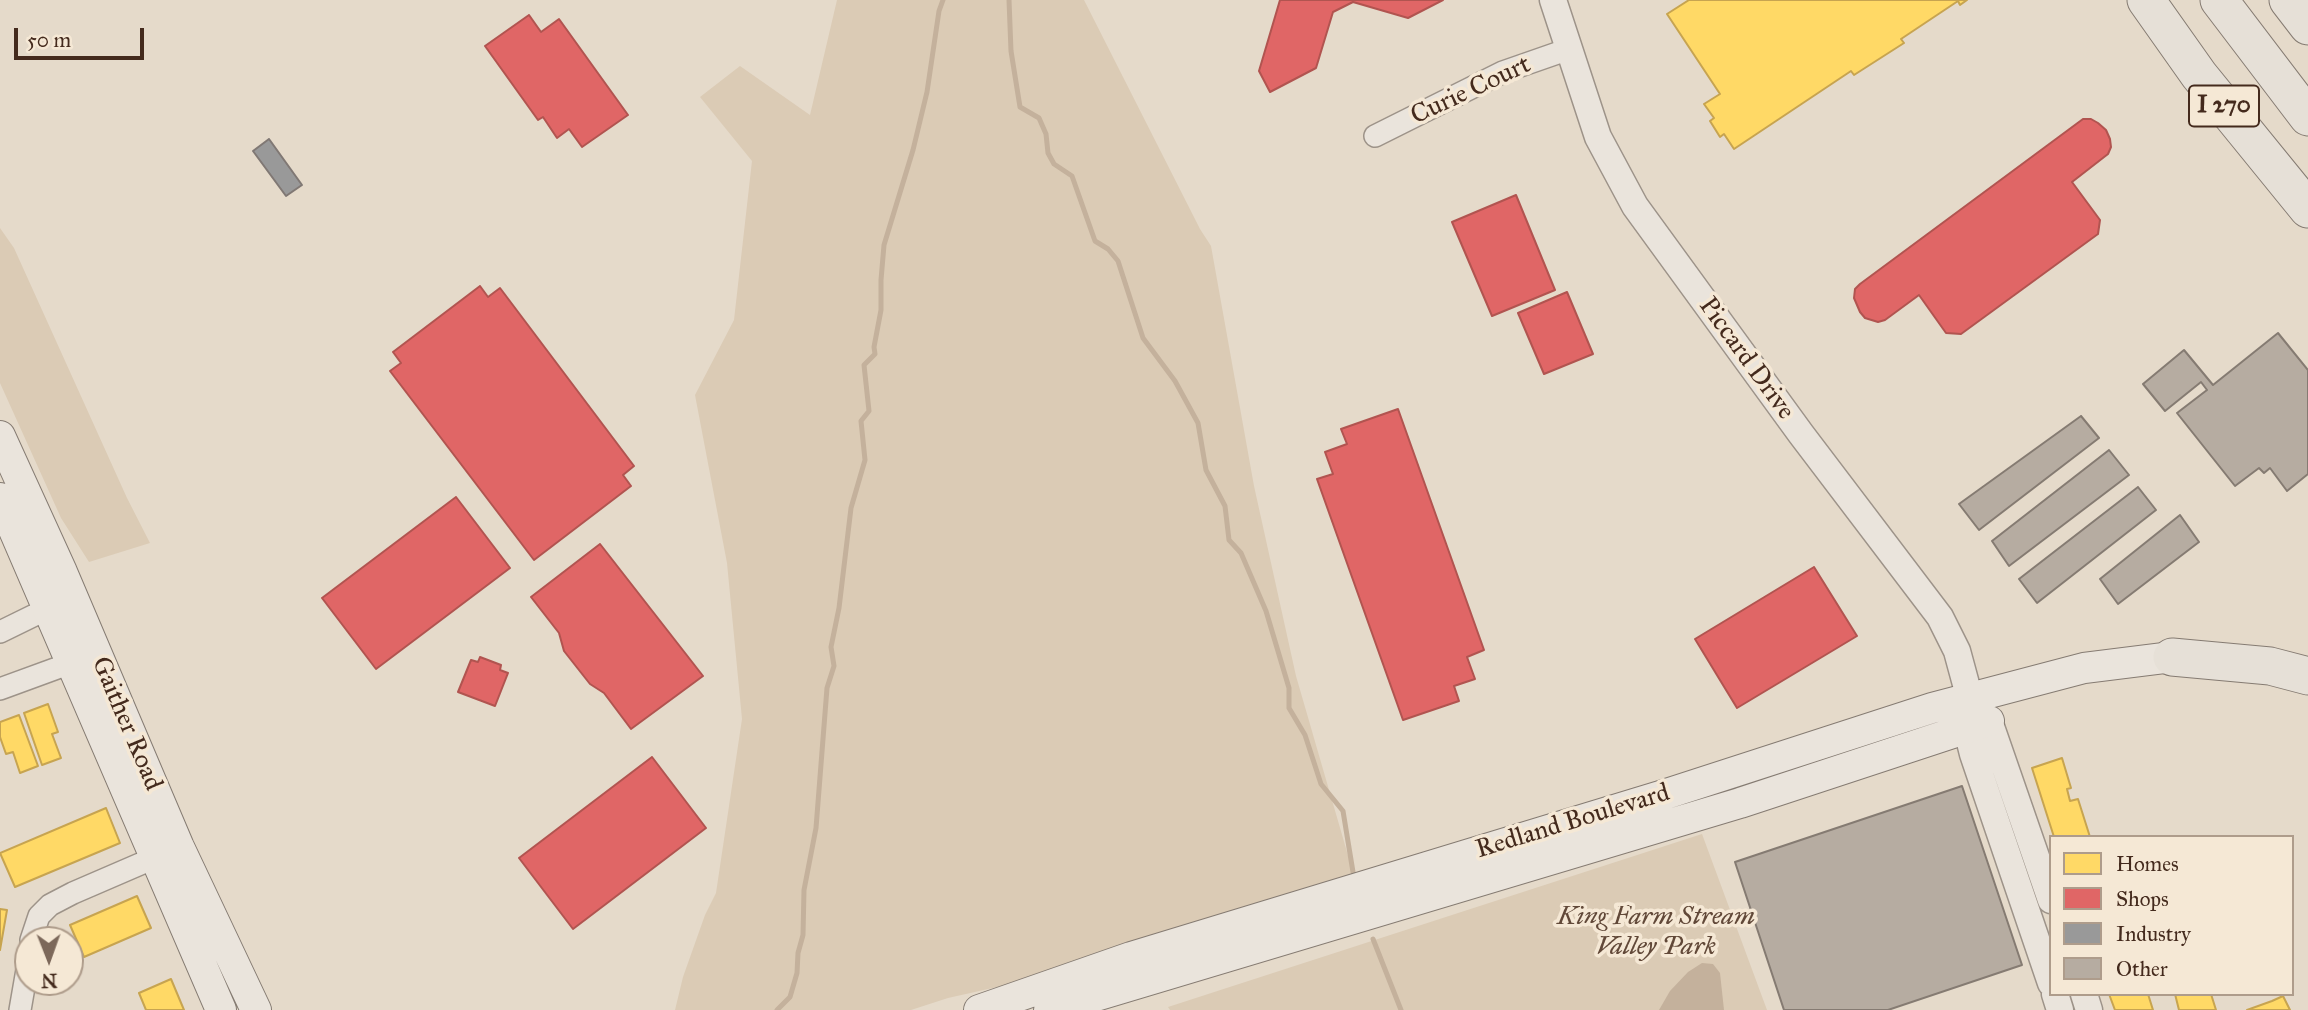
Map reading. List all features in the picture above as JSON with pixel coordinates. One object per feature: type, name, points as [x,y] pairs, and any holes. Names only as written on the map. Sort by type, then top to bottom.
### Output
[{"type":"highway","name":"I 270","points":[[2146,0],[2199,75],[2308,209]]},
{"type":"highway","name":"I 270","points":[[2219,0],[2308,117]]},
{"type":"highway","points":[[2288,0],[2308,26]]},
{"type":"highway","points":[[2172,657],[2270,666],[2308,676]]},
{"type":"main road","name":"Gaither Road","points":[[0,436],[79,615],[81,653]]},
{"type":"main road","name":"Gaither Road","points":[[0,498],[49,608],[81,653],[167,852],[221,1010]]},
{"type":"main road","name":"Redland Boulevard","points":[[1049,1010],[1740,803],[1975,717],[2084,668],[2172,657]]},
{"type":"main road","name":"Redland Boulevard","points":[[979,1010],[1130,957],[1660,796],[1932,708],[1975,717]]},
{"type":"main road","name":"Gaither Road","points":[[167,852],[256,1010]]},
{"type":"street","name":"Piccard Drive","points":[[1553,0],[1598,137],[1635,206],[1801,434],[1940,617],[1957,651],[1975,717],[2049,895]]},
{"type":"street","name":"Curie Court","points":[[1375,136],[1503,72],[1569,49]]},
{"type":"street","points":[[0,632],[49,608],[79,615]]},
{"type":"street","points":[[0,690],[81,653]]},
{"type":"street","name":"Piccard Drive","points":[[1975,717],[1975,759],[2049,977]]},
{"type":"street","points":[[36,926],[39,916],[50,905],[167,852]]},
{"type":"green space","points":[[837,0],[1084,0],[1211,246],[1254,486],[1296,676],[1358,890],[1131,957],[948,998],[911,1010],[675,1010],[683,977],[705,915],[716,893],[742,719],[727,563],[695,395],[734,320],[752,161],[700,97],[740,66],[810,115]]},
{"type":"green space","points":[[0,228],[14,248],[150,543],[89,562],[61,518],[0,383]]},
{"type":"green space","name":"King Farm Stream Valley Park","points":[[1702,834],[1767,1010],[1170,1010],[1168,1007]]},
{"type":"shaded area","points":[[1702,963],[1713,964],[1720,973],[1724,1010],[1659,1010],[1670,991],[1688,972]]},
{"type":"building: Homes","points":[[1689,0],[1967,0],[1960,5],[1958,1],[1901,39],[1904,43],[1854,75],[1851,71],[1734,149],[1724,134],[1720,137],[1710,121],[1714,118],[1704,104],[1720,94],[1667,14]]},
{"type":"building: Homes","points":[[48,704],[58,732],[52,734],[61,758],[42,765],[24,713]]},
{"type":"building: Homes","points":[[19,715],[38,766],[20,773],[13,752],[6,754],[0,737],[0,722]]},
{"type":"building: Homes","points":[[2062,758],[2071,788],[2067,789],[2070,801],[2078,799],[2089,835],[2053,835],[2032,768]]},
{"type":"building: Homes","points":[[106,808],[120,843],[15,887],[0,853]]},
{"type":"building: Homes","points":[[137,896],[151,928],[84,957],[84,926],[70,925]]},
{"type":"building: Homes","points":[[0,909],[7,910],[0,950]]},
{"type":"building: Homes","points":[[171,979],[184,1010],[146,1010],[139,993]]},
{"type":"building: Homes","points":[[2110,996],[2149,996],[2153,1010],[2115,1010]]},
{"type":"building: Homes","points":[[2176,996],[2212,996],[2216,1010],[2179,1010]]},
{"type":"building: Homes","points":[[2283,996],[2290,1010],[2247,1010],[2272,1001]]},
{"type":"building: Shops","points":[[1280,0],[1443,0],[1408,18],[1353,2],[1333,12],[1316,68],[1270,92],[1259,71]]},
{"type":"building: Shops","points":[[529,15],[541,32],[559,19],[628,115],[582,147],[569,129],[557,138],[543,117],[538,120],[485,46]]},
{"type":"building: Shops","points":[[2083,119],[2098,123],[2106,130],[2110,139],[2108,154],[2072,182],[2100,220],[2098,234],[1961,334],[1946,333],[1919,295],[1885,320],[1878,322],[1865,318],[1854,298],[1855,289],[1860,284]]},
{"type":"building: Shops","points":[[1516,195],[1555,290],[1492,316],[1452,222]]},
{"type":"building: Shops","points":[[480,286],[488,297],[500,288],[634,466],[623,475],[631,486],[534,560],[390,371],[401,363],[393,352]]},
{"type":"building: Shops","points":[[1567,292],[1593,354],[1544,374],[1518,313]]},
{"type":"building: Shops","points":[[1398,409],[1484,650],[1467,657],[1475,679],[1454,686],[1459,701],[1403,720],[1317,479],[1333,474],[1325,452],[1347,444],[1341,429]]},
{"type":"building: Shops","points":[[456,497],[510,568],[376,669],[322,598]]},
{"type":"building: Shops","points":[[600,544],[703,676],[631,729],[604,693],[590,684],[564,651],[559,633],[531,597]]},
{"type":"building: Shops","points":[[1814,567],[1857,636],[1737,708],[1695,639]]},
{"type":"building: Shops","points":[[480,657],[501,665],[500,670],[508,673],[495,706],[458,692],[471,660],[478,662]]},
{"type":"building: Shops","points":[[652,757],[706,828],[573,929],[519,858]]},
{"type":"building: Industry","points":[[269,139],[302,185],[286,196],[253,151]]},
{"type":"building: Other","points":[[2278,333],[2308,370],[2308,474],[2287,491],[2270,468],[2264,473],[2259,468],[2235,486],[2177,413],[2207,390],[2201,382],[2165,411],[2143,384],[2184,350],[2213,385]]},
{"type":"building: Other","points":[[2081,416],[2099,438],[1979,530],[1959,504]]},
{"type":"building: Other","points":[[2109,450],[2129,475],[2009,566],[1992,541]]},
{"type":"building: Other","points":[[2138,487],[2156,510],[2037,603],[2019,579]]},
{"type":"building: Other","points":[[2180,515],[2199,542],[2118,604],[2100,579]]},
{"type":"building: Other","points":[[1962,786],[2022,965],[1888,1010],[1784,1010],[1735,862]]},
{"type":"waterway","points":[[777,1010],[790,997],[803,935],[804,890],[816,828],[827,688],[834,666],[831,647],[839,608],[851,508],[865,460],[861,421],[869,411],[864,365],[875,354],[881,310],[884,245],[913,150],[927,92],[943,0]]},
{"type":"waterway","points":[[1009,0],[1011,51],[1020,107],[1039,118],[1046,134],[1048,153],[1054,164],[1072,176],[1095,241],[1108,249],[1118,261],[1143,338],[1175,381],[1198,423],[1206,470],[1225,506],[1229,540],[1241,553],[1266,611],[1289,688],[1289,708],[1305,735],[1321,784],[1343,811],[1353,872]]},
{"type":"waterway","points":[[1373,939],[1401,1010]]}]
